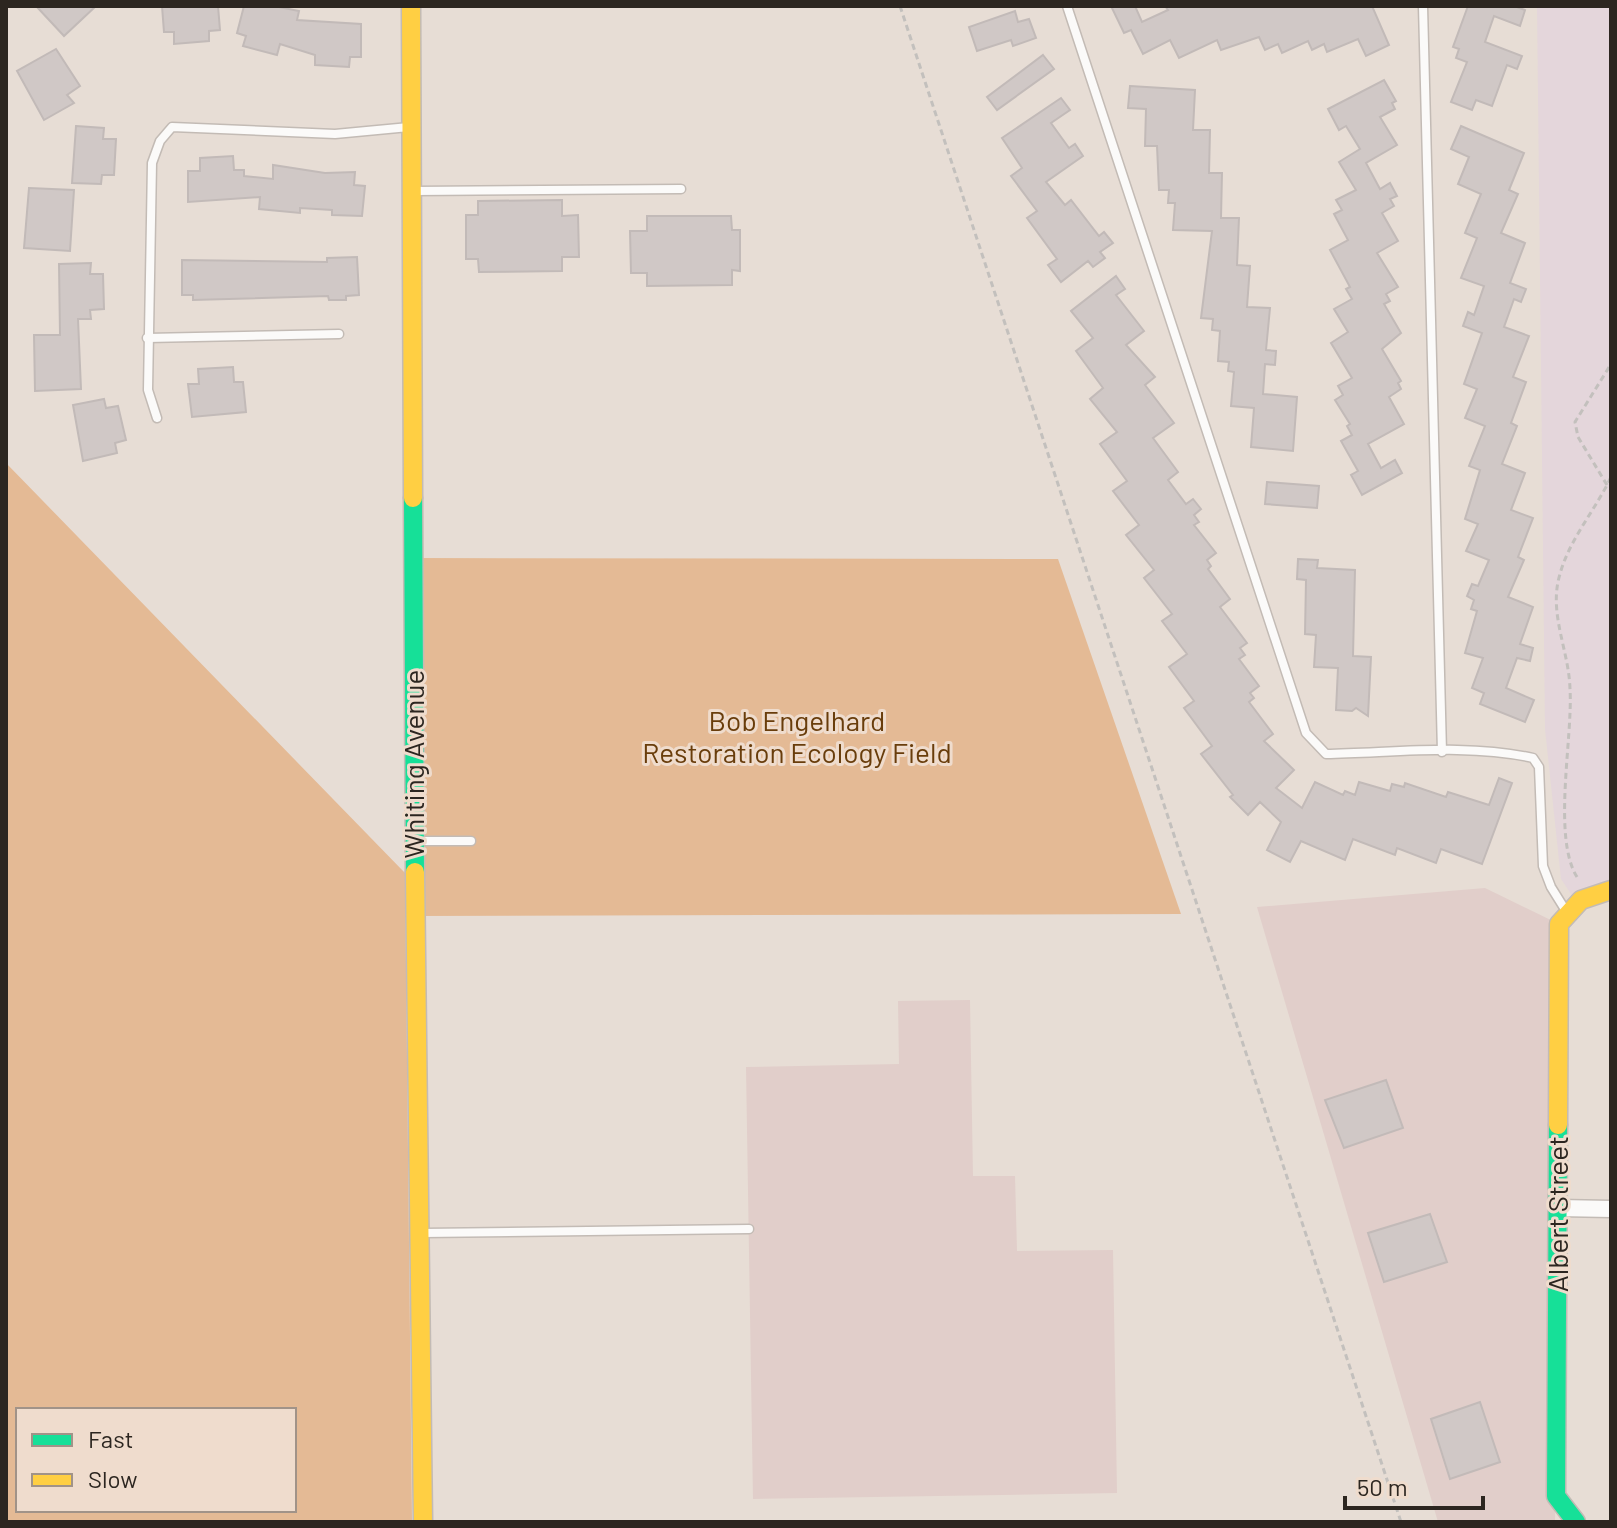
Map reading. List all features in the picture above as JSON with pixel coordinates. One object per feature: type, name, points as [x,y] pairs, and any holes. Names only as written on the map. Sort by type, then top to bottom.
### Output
[{"type":"street","name":"Whiting Avenue","points":[[411,6],[409,127],[414,841],[423,1522]]},
{"type":"street","points":[[1566,911],[1588,894],[1611,890]]},
{"type":"street","name":"Albert Street","points":[[1566,911],[1559,924],[1558,945],[1556,1496],[1572,1519]]},
{"type":"street","points":[[1559,1208],[1611,1209]]},
{"type":"lane","points":[[1067,6],[1306,733],[1326,754],[1442,752],[1516,754],[1533,758],[1539,767],[1543,866],[1551,887],[1566,911]]},
{"type":"lane","points":[[1423,6],[1442,752]]},
{"type":"lane","points":[[157,418],[148,390],[152,163],[160,141],[172,127],[335,134],[409,127]]},
{"type":"lane","points":[[410,191],[681,189]]},
{"type":"lane","points":[[147,338],[339,334]]},
{"type":"lane","points":[[414,841],[471,841]]},
{"type":"lane","points":[[418,1233],[749,1229]]},
{"type":"path","points":[[900,6],[1401,1522]]},
{"type":"path","points":[[1607,485],[1593,457],[1578,437],[1575,422],[1611,364]]},
{"type":"path","points":[[1588,894],[1572,868],[1566,826],[1570,687],[1555,599],[1560,572],[1611,477]]},
{"type":"shaded area","points":[[1537,6],[1611,6],[1611,890],[1577,903],[1561,879],[1545,729]]},
{"type":"shaded area","points":[[1485,888],[1559,924],[1555,1522],[1438,1522],[1257,907]]},
{"type":"shaded area","points":[[970,1000],[973,1176],[1015,1176],[1017,1251],[1113,1250],[1117,1493],[753,1499],[746,1067],[899,1064],[898,1001]]},
{"type":"green space","points":[[6,463],[405,873],[412,1522],[6,1522]]},
{"type":"green space","name":"Bob Engelhard Restoration Ecology Field","points":[[412,558],[1058,559],[1181,914],[415,916]]},
{"type":"building","points":[[36,6],[96,6],[64,36]]},
{"type":"building","points":[[162,6],[218,6],[220,30],[209,31],[209,41],[174,44],[174,32],[164,32]]},
{"type":"building","points":[[244,6],[274,6],[299,11],[297,20],[361,24],[361,57],[350,57],[349,67],[315,65],[315,55],[280,44],[277,55],[243,46],[246,36],[237,33]]},
{"type":"building","points":[[1111,6],[1135,6],[1142,22],[1168,10],[1165,6],[1372,6],[1389,45],[1366,56],[1358,39],[1327,52],[1324,44],[1312,50],[1308,41],[1282,53],[1278,44],[1265,50],[1259,37],[1221,50],[1217,40],[1179,58],[1170,40],[1143,54],[1131,30],[1124,33]]},
{"type":"building","points":[[1468,6],[1514,6],[1525,10],[1520,26],[1494,16],[1485,42],[1522,56],[1517,69],[1507,65],[1492,106],[1476,100],[1472,110],[1451,102],[1467,62],[1456,58],[1459,49],[1453,47]]},
{"type":"building","points":[[1015,11],[1018,22],[1029,19],[1036,38],[1013,46],[1011,40],[977,51],[969,27]]},
{"type":"building","points":[[56,49],[80,86],[67,95],[74,103],[44,120],[17,71]]},
{"type":"building","points":[[1043,55],[1054,69],[997,110],[987,97]]},
{"type":"building","points":[[1384,80],[1396,101],[1392,103],[1395,109],[1380,117],[1397,145],[1366,163],[1380,189],[1390,183],[1397,196],[1390,199],[1394,206],[1382,213],[1398,241],[1377,253],[1398,287],[1386,294],[1390,301],[1384,304],[1401,333],[1382,349],[1401,381],[1398,383],[1401,389],[1389,397],[1404,424],[1368,444],[1381,468],[1395,460],[1402,473],[1362,495],[1351,475],[1358,471],[1341,441],[1352,435],[1347,426],[1350,424],[1335,400],[1343,395],[1338,386],[1352,378],[1331,343],[1348,332],[1334,309],[1352,299],[1346,289],[1350,287],[1330,250],[1348,240],[1334,214],[1342,210],[1336,200],[1356,190],[1339,162],[1360,149],[1346,126],[1339,130],[1328,109]]},
{"type":"building","points":[[1130,86],[1195,90],[1193,130],[1210,130],[1209,173],[1222,173],[1221,218],[1239,218],[1237,265],[1250,266],[1247,307],[1270,308],[1266,350],[1276,351],[1275,365],[1265,364],[1263,394],[1297,397],[1293,451],[1251,447],[1254,408],[1231,406],[1234,372],[1228,371],[1229,362],[1218,361],[1220,331],[1212,330],[1213,319],[1201,318],[1212,231],[1173,230],[1175,203],[1168,203],[1169,190],[1159,190],[1157,146],[1145,146],[1146,109],[1128,108]]},
{"type":"building","points":[[1061,98],[1070,110],[1051,123],[1069,148],[1075,144],[1083,156],[1046,182],[1065,205],[1071,200],[1099,236],[1104,232],[1113,243],[1100,252],[1105,258],[1093,267],[1088,261],[1061,282],[1048,265],[1057,259],[1027,218],[1037,211],[1011,176],[1022,168],[1002,138]]},
{"type":"building","points":[[76,126],[104,128],[103,139],[116,139],[114,175],[102,175],[101,184],[72,183]]},
{"type":"building","points":[[1461,126],[1524,153],[1509,190],[1518,194],[1501,233],[1525,243],[1510,283],[1526,289],[1521,302],[1514,299],[1504,327],[1529,336],[1513,377],[1526,382],[1511,423],[1517,426],[1502,464],[1525,473],[1511,510],[1533,518],[1518,557],[1524,560],[1508,597],[1533,607],[1520,644],[1533,648],[1530,661],[1517,658],[1506,688],[1534,700],[1525,722],[1480,704],[1484,693],[1472,688],[1483,658],[1465,653],[1477,611],[1471,609],[1474,600],[1467,596],[1472,584],[1478,586],[1489,560],[1466,551],[1478,524],[1465,519],[1480,470],[1469,466],[1485,426],[1465,418],[1477,389],[1464,384],[1482,333],[1463,326],[1468,312],[1474,315],[1484,286],[1461,278],[1477,238],[1465,233],[1481,194],[1458,184],[1469,157],[1451,149]]},
{"type":"building","points":[[233,156],[234,170],[244,170],[244,176],[273,179],[273,165],[325,173],[355,172],[354,185],[365,186],[362,216],[332,215],[332,210],[300,208],[300,213],[259,209],[260,197],[188,202],[188,171],[200,171],[200,158]]},
{"type":"building","points":[[29,188],[74,190],[70,251],[24,248]]},
{"type":"building","points":[[562,200],[562,216],[578,215],[579,257],[562,257],[562,271],[479,272],[478,259],[466,259],[466,215],[478,215],[478,201]]},
{"type":"building","points":[[647,216],[731,216],[732,230],[740,230],[740,271],[732,270],[732,285],[647,286],[647,273],[631,273],[630,231],[647,231]]},
{"type":"building","points":[[357,257],[359,295],[346,296],[346,300],[329,300],[328,296],[193,300],[193,295],[182,295],[182,260],[327,262],[327,258]]},
{"type":"building","points":[[91,263],[90,274],[103,274],[104,309],[90,310],[91,319],[78,319],[81,389],[35,391],[34,335],[60,335],[59,264]]},
{"type":"building","points":[[1116,276],[1125,289],[1116,295],[1144,331],[1126,345],[1155,377],[1145,385],[1174,423],[1153,438],[1178,472],[1168,480],[1186,504],[1193,499],[1201,509],[1194,515],[1199,522],[1194,525],[1216,553],[1207,560],[1211,566],[1208,569],[1230,599],[1220,607],[1247,643],[1240,648],[1245,655],[1239,659],[1259,686],[1250,693],[1254,698],[1249,702],[1273,734],[1264,741],[1294,770],[1276,788],[1302,808],[1315,782],[1343,795],[1345,791],[1355,795],[1359,782],[1390,791],[1392,784],[1404,787],[1405,783],[1446,797],[1448,792],[1489,805],[1499,778],[1512,783],[1482,864],[1441,849],[1436,863],[1397,848],[1395,855],[1353,839],[1345,860],[1301,841],[1290,862],[1267,850],[1281,822],[1260,802],[1248,815],[1230,797],[1233,795],[1201,754],[1212,746],[1184,708],[1194,701],[1169,667],[1187,654],[1162,621],[1172,614],[1144,578],[1154,570],[1126,535],[1139,525],[1113,491],[1127,481],[1100,444],[1117,432],[1090,399],[1103,388],[1076,351],[1093,338],[1071,311]]},
{"type":"building","points":[[233,367],[234,382],[243,382],[246,412],[192,417],[188,384],[199,384],[198,369]]},
{"type":"building","points":[[104,399],[106,408],[118,406],[126,440],[115,443],[117,453],[83,461],[73,405]]},
{"type":"building","points":[[1267,482],[1319,486],[1317,508],[1265,504]]},
{"type":"building","points":[[1298,559],[1318,560],[1317,568],[1355,570],[1353,656],[1371,657],[1368,716],[1356,708],[1352,711],[1336,710],[1338,668],[1314,667],[1316,635],[1305,634],[1306,580],[1297,579]]},
{"type":"building","points":[[1386,1080],[1403,1128],[1344,1148],[1325,1100]]},
{"type":"building","points":[[1430,1214],[1447,1262],[1384,1282],[1368,1233]]},
{"type":"building","points":[[1480,1402],[1500,1462],[1450,1479],[1431,1419]]},
{"type":"traffic: fast","points":[[413,498],[415,872]]},
{"type":"traffic: fast","points":[[1558,1125],[1556,1496],[1576,1522]]},
{"type":"traffic: slow","points":[[411,6],[413,498]]},
{"type":"traffic: slow","points":[[415,872],[423,1522]]},
{"type":"traffic: slow","points":[[1558,1125],[1559,924],[1581,900],[1611,890]]}]
